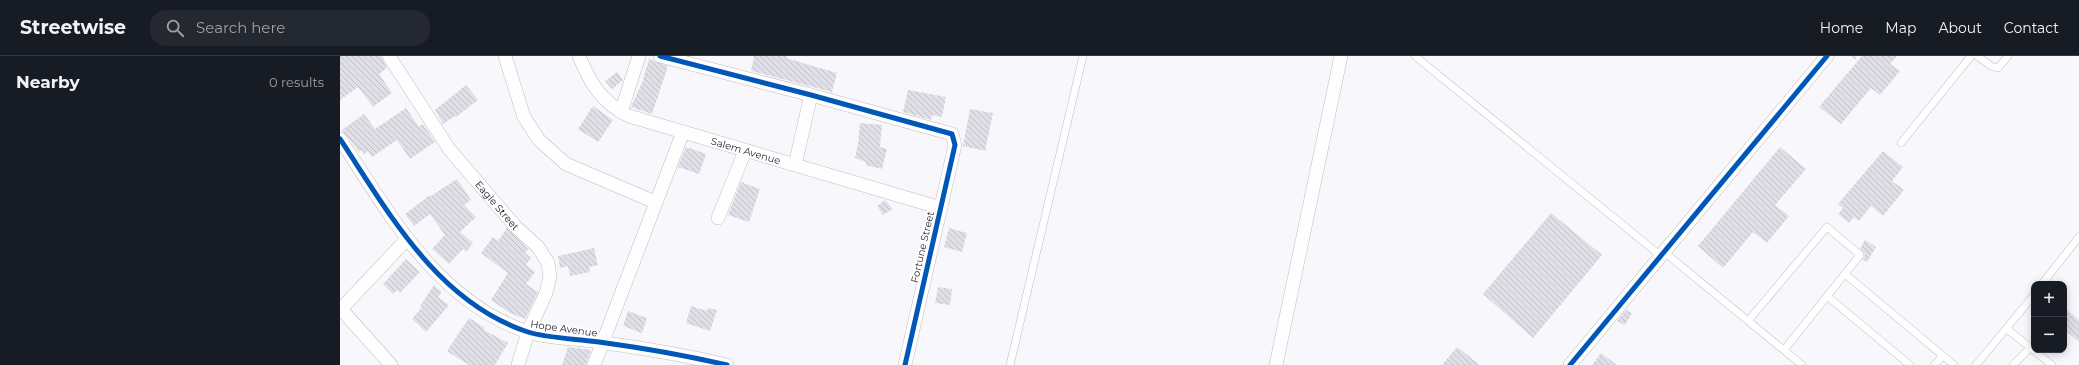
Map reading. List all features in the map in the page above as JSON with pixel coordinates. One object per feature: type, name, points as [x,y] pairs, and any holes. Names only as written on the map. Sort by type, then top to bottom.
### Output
[{"type":"street","name":"Eagle Street","points":[[389,56],[449,149],[516,227],[538,247],[548,263],[550,277],[546,293],[528,332],[518,365]]},
{"type":"street","points":[[505,56],[524,117],[540,140],[566,164],[655,202]]},
{"type":"street","name":"Salem Avenue","points":[[579,56],[588,79],[606,102],[621,112],[745,151],[940,208]]},
{"type":"street","points":[[621,112],[639,56]]},
{"type":"street","points":[[660,56],[811,95],[795,165]]},
{"type":"street","points":[[1276,365],[1341,56]]},
{"type":"street","points":[[1570,365],[1827,56]]},
{"type":"street","name":"Fortune Street","points":[[811,95],[952,134],[955,145],[905,365]]},
{"type":"street","points":[[594,365],[644,238],[655,202],[683,132]]},
{"type":"street","name":"Hope Avenue","points":[[340,139],[406,240],[444,280],[468,300],[499,320],[528,332],[669,351],[727,365]]},
{"type":"street","points":[[718,218],[745,151]]},
{"type":"street","points":[[391,365],[340,309],[406,240]]},
{"type":"lane","points":[[1010,365],[1083,56]]},
{"type":"lane","points":[[1415,56],[1802,365]]},
{"type":"lane","points":[[1901,143],[1971,56]]},
{"type":"lane","points":[[1977,56],[1990,66],[1998,68],[2008,56]]},
{"type":"lane","points":[[1748,321],[1827,226],[1860,255],[1784,350]]},
{"type":"lane","points":[[2044,281],[2079,237]]},
{"type":"lane","points":[[1845,274],[1954,365]]},
{"type":"lane","points":[[1827,296],[1910,365]]},
{"type":"lane","points":[[1976,365],[2031,299]]},
{"type":"lane","points":[[2007,329],[2052,365]]},
{"type":"lane","points":[[2014,365],[2030,348]]},
{"type":"lane","points":[[1934,365],[1943,356]]},
{"type":"building","points":[[340,56],[381,56],[387,68],[379,74],[392,93],[373,107],[358,87],[340,100]]},
{"type":"building","points":[[754,56],[787,56],[786,58],[837,73],[832,92],[751,71]]},
{"type":"building","points":[[1862,56],[1897,56],[1890,64],[1900,71],[1880,95],[1871,88],[1841,124],[1819,107]]},
{"type":"building","points":[[649,59],[668,66],[652,114],[631,107],[642,83]]},
{"type":"building","points":[[617,72],[623,80],[612,89],[605,81]]},
{"type":"building","points":[[466,85],[478,100],[456,117],[455,116],[443,124],[435,110]]},
{"type":"building","points":[[908,90],[946,97],[942,117],[932,115],[931,120],[903,112]]},
{"type":"building","points":[[593,106],[613,120],[598,142],[578,129]]},
{"type":"building","points":[[406,108],[419,127],[423,124],[435,142],[410,159],[397,140],[372,157],[368,151],[364,154],[362,150],[359,152],[342,130],[364,114],[375,129]]},
{"type":"building","points":[[970,109],[993,113],[985,151],[963,146]]},
{"type":"building","points":[[860,123],[882,125],[880,147],[887,149],[882,169],[866,165],[866,162],[855,158]]},
{"type":"building","points":[[686,147],[706,154],[699,174],[678,167]]},
{"type":"building","points":[[1780,147],[1806,169],[1775,205],[1789,216],[1767,243],[1753,232],[1723,268],[1698,246]]},
{"type":"building","points":[[1883,151],[1903,167],[1892,181],[1904,190],[1883,216],[1871,206],[1859,221],[1854,217],[1849,223],[1838,214],[1843,208],[1838,204]]},
{"type":"building","points":[[457,179],[471,200],[464,205],[476,217],[460,232],[473,243],[466,252],[463,249],[449,264],[432,249],[445,235],[430,214],[414,226],[405,214],[430,195],[431,196]]},
{"type":"building","points":[[741,182],[760,189],[749,222],[728,215]]},
{"type":"building","points":[[885,200],[893,209],[883,215],[877,206]]},
{"type":"building","points":[[1551,213],[1602,255],[1533,338],[1483,294]]},
{"type":"building","points":[[507,228],[528,249],[525,253],[531,258],[526,265],[535,272],[526,284],[538,292],[525,319],[510,313],[491,300],[508,273],[481,253],[493,237],[498,241]]},
{"type":"building","points":[[949,228],[967,233],[962,252],[944,247]]},
{"type":"building","points":[[1865,240],[1876,247],[1867,262],[1863,260],[1865,254],[1860,249]]},
{"type":"building","points":[[594,248],[598,265],[589,267],[590,272],[570,276],[568,266],[560,268],[558,256]]},
{"type":"building","points":[[406,259],[420,272],[400,293],[397,290],[393,294],[383,284]]},
{"type":"building","points":[[434,285],[442,292],[438,297],[449,305],[426,332],[412,319],[422,307],[420,306]]},
{"type":"building","points":[[938,287],[952,289],[950,305],[935,303]]},
{"type":"building","points":[[691,306],[707,311],[708,308],[717,310],[710,331],[686,323]]},
{"type":"building","points":[[1626,310],[1632,313],[1625,325],[1617,321]]},
{"type":"building","points":[[2067,310],[2079,320],[2079,342],[2067,332]]},
{"type":"building","points":[[628,311],[647,318],[642,333],[623,326]]},
{"type":"building","points":[[469,318],[485,328],[484,330],[508,343],[495,365],[469,365],[447,351]]},
{"type":"building","points":[[568,347],[591,350],[586,365],[562,365]]},
{"type":"building","points":[[1457,347],[1480,365],[1442,365]]},
{"type":"building","points":[[1601,353],[1617,365],[1592,365]]},
{"type":"cycle path","points":[[660,56],[811,95],[952,134],[955,145],[905,365]]},
{"type":"cycle path","points":[[1570,365],[1827,56]]},
{"type":"cycle path","points":[[340,139],[397,225],[418,252],[441,277],[467,300],[496,318],[535,334],[647,349],[727,365]]}]
